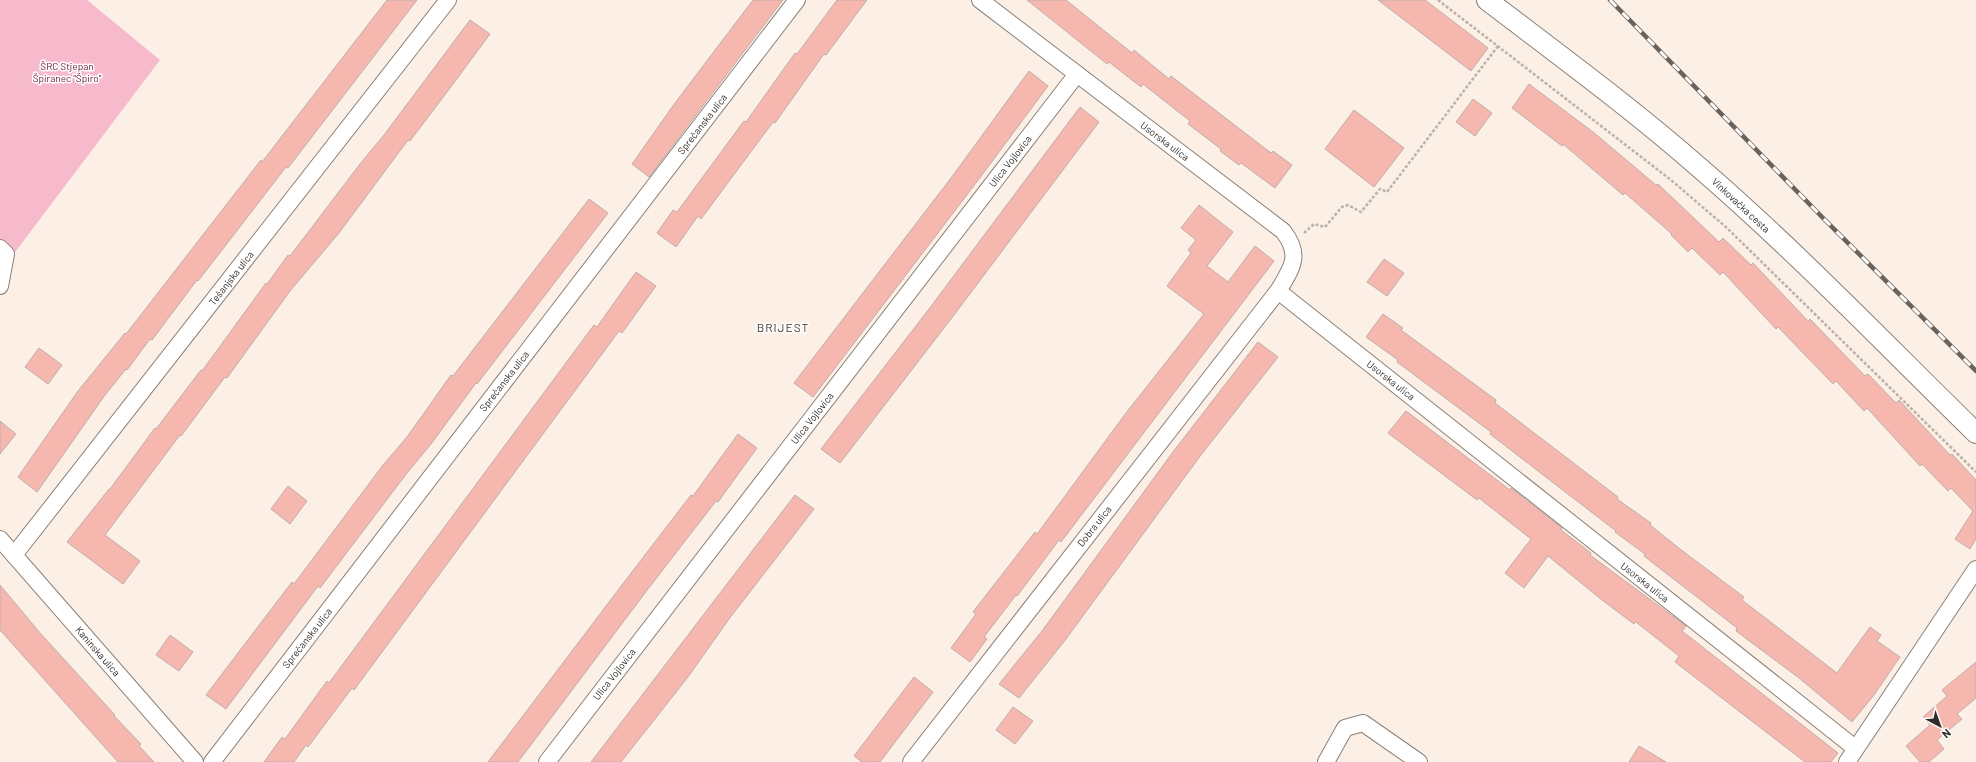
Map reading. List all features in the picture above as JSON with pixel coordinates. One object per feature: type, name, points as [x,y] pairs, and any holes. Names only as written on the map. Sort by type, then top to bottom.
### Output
[{"type":"main road","name":"Vinkovačka cesta","points":[[1487,0],[1700,167],[1777,238],[1976,433]]},
{"type":"street","name":"Tešanjska ulica","points":[[14,555],[448,0]]},
{"type":"street","name":"Sprečanska ulica","points":[[212,762],[797,0]]},
{"type":"street","name":"Usorska ulica","points":[[980,0],[1263,215],[1283,231],[1290,240]]},
{"type":"street","name":"Ulica Vojlovica","points":[[546,762],[1078,74]]},
{"type":"street","points":[[1278,290],[1292,270],[1294,248],[1290,240]]},
{"type":"street","points":[[0,248],[6,254],[0,286]]},
{"type":"street","name":"Usorska ulica","points":[[1278,290],[1855,748]]},
{"type":"street","name":"Dobra ulica","points":[[912,762],[1278,290]]},
{"type":"street","name":"Kaninska ulica","points":[[0,539],[195,762]]},
{"type":"street","points":[[1847,762],[1976,569]]},
{"type":"street","points":[[1326,762],[1346,728],[1363,724],[1419,762]]},
{"type":"path","points":[[1438,0],[1671,180],[1727,228],[1976,472]]},
{"type":"path","points":[[1290,240],[1302,235],[1314,224],[1325,227],[1342,207],[1348,205],[1361,212],[1380,189],[1387,192],[1498,46]]},
{"type":"green space","name":"ŠRC Stjepan Špiranec \"Špiro\"","points":[[0,0],[87,0],[160,60],[0,272]]},
{"type":"building","points":[[387,0],[417,0],[288,168],[286,167],[152,340],[150,339],[127,370],[126,369],[105,395],[37,492],[18,477],[78,391],[125,333],[126,334],[261,160],[262,162]]},
{"type":"building","points":[[753,0],[783,0],[649,177],[632,164],[675,103]]},
{"type":"building","points":[[837,0],[867,0],[826,55],[824,54],[775,123],[773,122],[701,219],[698,216],[676,247],[657,233],[673,210],[677,212],[744,121],[746,122],[795,53],[797,54]]},
{"type":"building","points":[[1027,0],[1066,0],[1132,53],[1134,50],[1169,79],[1171,76],[1271,153],[1273,151],[1292,165],[1275,188],[1241,163],[1239,165],[1220,151],[1221,149],[1188,124],[1190,121],[1143,84],[1141,87],[1109,62],[1107,64]]},
{"type":"building","points":[[1378,0],[1425,0],[1488,48],[1471,71]]},
{"type":"building","points":[[470,20],[490,34],[410,141],[408,140],[339,233],[290,291],[227,378],[225,377],[105,535],[140,561],[123,584],[67,542],[110,489],[155,428],[156,429],[201,370],[202,371],[266,283],[267,284],[288,255],[290,256],[384,135]]},
{"type":"building","points":[[1029,71],[1048,86],[813,397],[794,383],[954,174]]},
{"type":"building","points":[[1529,84],[1593,132],[1656,185],[1658,184],[1719,242],[1723,238],[1751,265],[1753,263],[1808,321],[1810,319],[1865,376],[1868,374],[1896,403],[1899,400],[1950,455],[1952,454],[1976,480],[1976,539],[1970,549],[1955,539],[1973,511],[1951,488],[1948,491],[1922,464],[1920,466],[1867,408],[1864,411],[1836,381],[1833,384],[1778,327],[1776,329],[1723,272],[1720,275],[1692,248],[1688,252],[1671,235],[1672,234],[1625,193],[1623,195],[1563,144],[1562,146],[1512,108]]},
{"type":"building","points":[[1473,99],[1492,113],[1475,136],[1456,122]]},
{"type":"building","points":[[1080,107],[1099,122],[954,315],[840,463],[821,449],[929,309]]},
{"type":"building","points":[[1354,110],[1404,148],[1374,187],[1325,149]]},
{"type":"building","points":[[589,199],[608,213],[320,588],[318,586],[226,709],[206,695],[292,582],[294,584],[383,465],[407,437],[451,375],[453,376]]},
{"type":"building","points":[[1199,205],[1233,232],[1207,266],[1228,282],[1255,246],[1274,261],[1061,542],[1059,540],[984,637],[987,639],[970,662],[951,648],[976,614],[973,612],[1035,532],[1037,534],[1126,413],[1204,314],[1167,286],[1191,253],[1188,250],[1196,240],[1181,228]]},
{"type":"building","points":[[1384,259],[1404,273],[1387,296],[1367,282]]},
{"type":"building","points":[[636,272],[656,286],[622,333],[619,331],[354,690],[352,688],[308,747],[306,745],[294,762],[264,762],[282,737],[285,739],[327,681],[329,683],[594,325],[597,327]]},
{"type":"building","points":[[1383,314],[1403,328],[1401,330],[1496,400],[1495,403],[1618,497],[1617,499],[1651,523],[1650,525],[1680,549],[1744,597],[1742,600],[1837,673],[1870,627],[1881,635],[1877,641],[1900,657],[1874,695],[1852,722],[1799,678],[1736,631],[1737,628],[1644,556],[1645,554],[1615,532],[1616,531],[1490,434],[1491,432],[1366,337]]},
{"type":"building","points":[[1258,342],[1278,357],[1201,455],[1066,639],[1019,698],[999,684],[1042,631],[1173,452]]},
{"type":"building","points":[[39,348],[62,365],[48,384],[25,367]]},
{"type":"building","points":[[1406,411],[1510,490],[1511,488],[1562,528],[1561,530],[1591,553],[1590,555],[1686,626],[1682,631],[1838,753],[1831,762],[1805,762],[1675,662],[1679,656],[1636,622],[1634,624],[1602,600],[1548,556],[1524,588],[1505,573],[1531,539],[1479,498],[1477,500],[1388,433]]},
{"type":"building","points":[[0,421],[16,434],[0,454]]},
{"type":"building","points":[[738,434],[757,448],[718,502],[716,501],[648,589],[518,762],[488,762],[691,495],[693,496]]},
{"type":"building","points":[[288,486],[307,501],[290,524],[271,509]]},
{"type":"building","points":[[795,495],[814,509],[729,619],[688,677],[621,762],[591,762]]},
{"type":"building","points":[[0,585],[40,633],[141,744],[139,746],[154,762],[118,762],[0,630]]},
{"type":"building","points":[[170,635],[193,652],[179,671],[156,655]]},
{"type":"building","points":[[1976,662],[1976,698],[1957,714],[1962,719],[1937,740],[1944,749],[1929,762],[1920,762],[1906,746],[1930,725],[1923,717],[1947,696],[1942,690]]},
{"type":"building","points":[[914,677],[933,692],[880,762],[862,762],[854,756]]},
{"type":"building","points":[[1013,707],[1033,721],[1015,744],[996,730]]},
{"type":"building","points":[[1639,746],[1666,762],[1629,762]]},
{"type":"railway","points":[[1610,0],[1825,220],[1976,371]]},
{"type":"district","name":"BRIJEST","points":[[783,327]]}]
